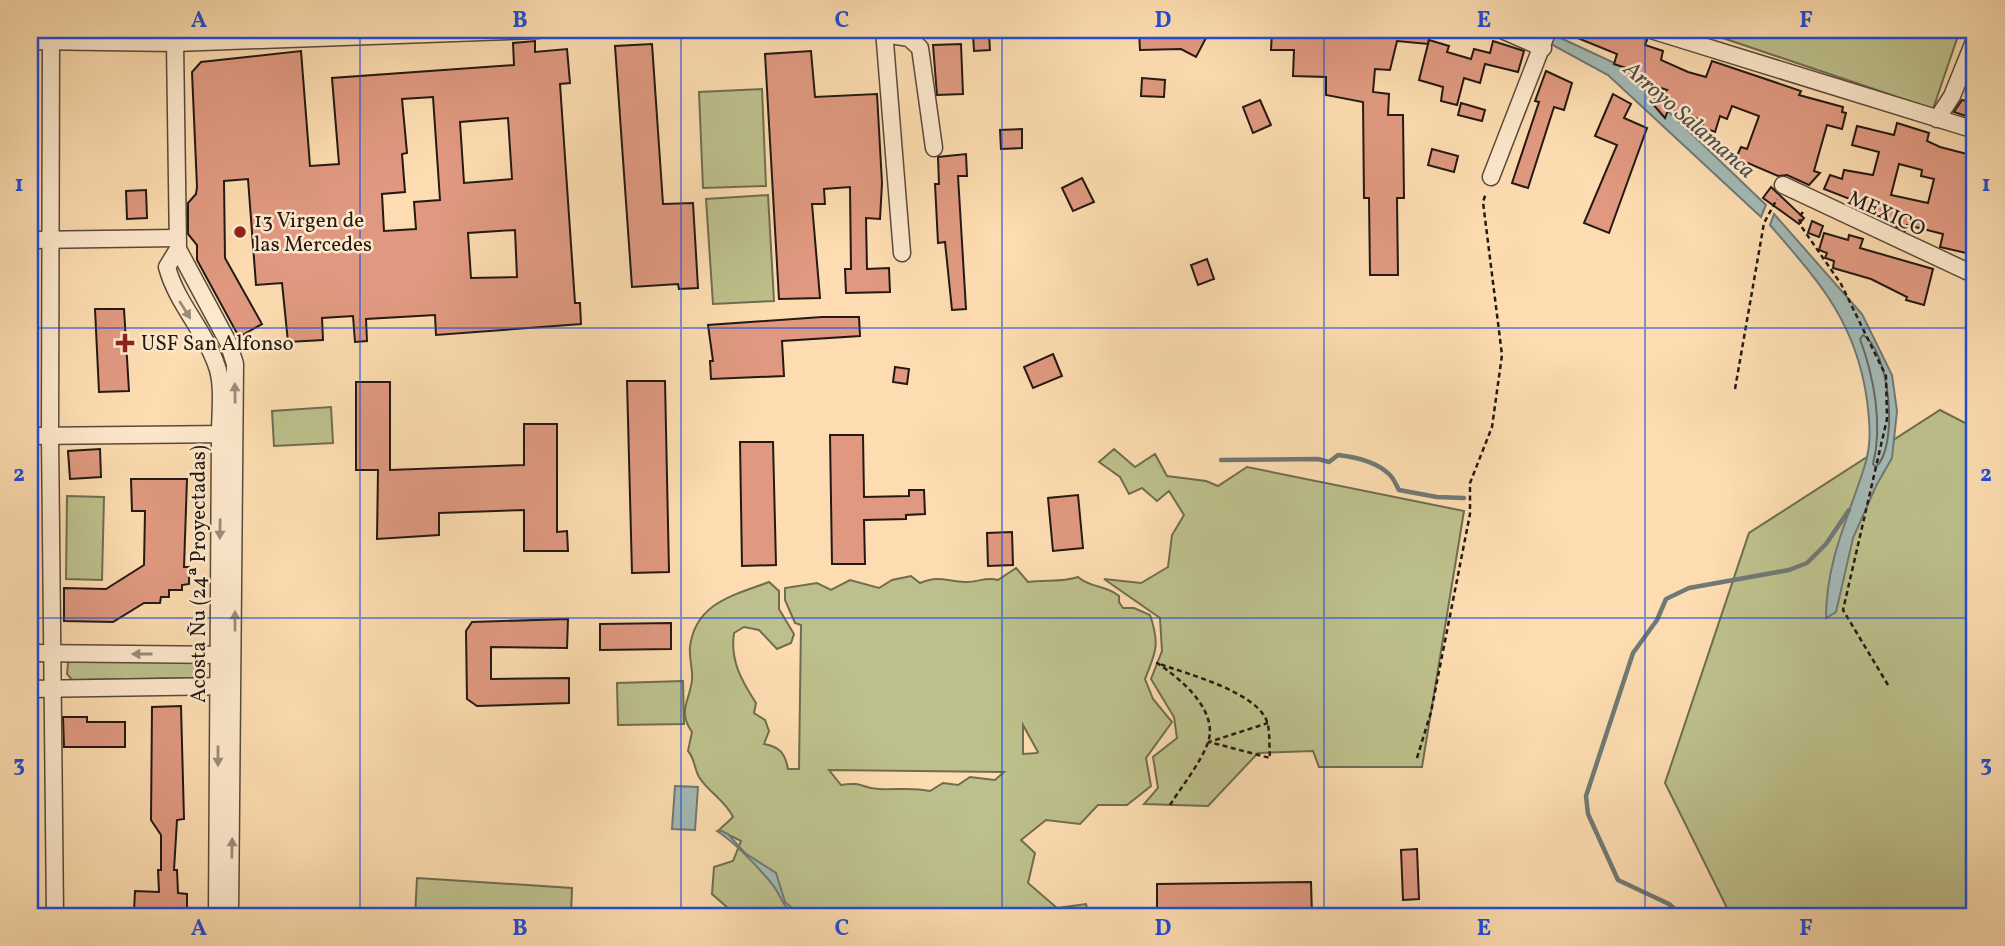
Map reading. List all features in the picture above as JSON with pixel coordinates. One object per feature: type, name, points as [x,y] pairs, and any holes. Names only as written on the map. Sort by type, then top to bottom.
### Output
[{"type":"street","points":[[30,41],[52,36],[175,43],[226,35],[538,30]]},
{"type":"street","points":[[1502,30],[1543,48]]},
{"type":"street","points":[[1491,177],[1548,30]]},
{"type":"street","points":[[1651,30],[1684,35],[1975,130]]},
{"type":"street","points":[[902,253],[884,32],[909,38],[920,48],[934,148]]},
{"type":"street","points":[[52,36],[50,436],[55,916]]},
{"type":"street","points":[[1937,119],[1952,96],[1975,39]]},
{"type":"street","name":"Acosta Ñu (24ª Proyectadas)","points":[[175,43],[177,243],[167,267],[173,288],[208,343],[218,367],[228,434]]},
{"type":"street","name":"MEXICO","points":[[1784,186],[1975,275]]},
{"type":"street","points":[[30,240],[177,243]]},
{"type":"street","name":"Acosta Ñu (24ª Proyectadas)","points":[[177,243],[228,342],[235,365],[228,434],[224,914]]},
{"type":"street","points":[[30,436],[228,434]]},
{"type":"street","points":[[30,653],[226,655]]},
{"type":"street","points":[[30,690],[226,686]]},
{"type":"path","points":[[1417,758],[1431,712],[1470,514],[1473,469],[1488,443],[1496,402],[1501,344],[1483,202],[1491,177]]},
{"type":"path","points":[[1735,389],[1764,223],[1784,186]]},
{"type":"path","points":[[1812,201],[1799,217],[1801,226],[1841,284],[1886,376],[1887,419],[1843,610],[1888,685]]},
{"type":"path","points":[[1170,805],[1209,742],[1207,711],[1181,679],[1157,663],[1257,705],[1268,723],[1270,758],[1209,742]]},
{"type":"path","points":[[1209,742],[1268,723]]},
{"type":"green space","points":[[1699,30],[1960,30],[1933,109]]},
{"type":"green space","points":[[762,89],[766,186],[703,188],[699,92]]},
{"type":"green space","points":[[768,195],[774,301],[713,304],[706,199]]},
{"type":"green space","points":[[331,407],[333,443],[274,446],[272,411]]},
{"type":"green space","points":[[1940,410],[1975,428],[1975,916],[1731,916],[1665,783],[1749,533]]},
{"type":"green space","points":[[1114,449],[1135,467],[1155,454],[1167,476],[1206,481],[1218,486],[1247,467],[1464,511],[1422,767],[1319,767],[1313,751],[1258,753],[1208,806],[1144,804],[1158,788],[1153,757],[1177,738],[1174,717],[1151,679],[1162,651],[1160,618],[1104,579],[1141,583],[1168,567],[1172,535],[1184,515],[1169,491],[1157,501],[1142,488],[1129,494],[1120,477],[1099,462]]},
{"type":"green space","points":[[67,496],[104,497],[102,580],[66,579]]},
{"type":"green space","points":[[1016,568],[1028,582],[1078,577],[1114,592],[1119,596],[1123,608],[1134,608],[1150,615],[1153,625],[1155,648],[1145,679],[1153,699],[1172,722],[1146,758],[1151,786],[1127,805],[1098,805],[1080,824],[1046,820],[1021,840],[1035,853],[1028,883],[1057,908],[1086,904],[1089,916],[736,915],[712,894],[714,867],[733,861],[741,841],[719,830],[733,817],[699,777],[688,751],[692,732],[685,712],[692,680],[690,647],[693,632],[700,620],[718,603],[743,591],[769,582],[779,591],[779,609],[794,634],[791,643],[777,649],[759,630],[744,627],[734,633],[735,661],[741,678],[756,703],[754,713],[765,720],[769,731],[764,744],[781,752],[788,769],[799,769],[801,625],[795,623],[785,600],[785,588],[817,583],[831,590],[850,580],[879,588],[892,580],[911,576],[920,583],[937,579],[965,582],[998,580]],"holes":[[[1023,725],[1038,752],[1037,753],[1023,754]],[[829,770],[1003,772],[1004,772],[995,780],[970,777],[958,785],[943,783],[930,791],[841,785]]]},
{"type":"green space","points":[[193,660],[200,666],[200,672],[193,678],[72,680],[67,674],[68,663],[72,661]]},
{"type":"green space","points":[[683,681],[684,724],[618,725],[617,683]]},
{"type":"green space","points":[[417,878],[572,888],[571,916],[415,916]]},
{"type":"water","points":[[1552,34],[1621,66],[1766,205],[1761,217],[1608,75],[1549,43]]},
{"type":"water","points":[[1774,214],[1862,314],[1892,375],[1897,411],[1892,458],[1876,486],[1853,538],[1836,612],[1826,618],[1834,560],[1868,451],[1867,400],[1862,372],[1845,326],[1820,285],[1770,225]]},
{"type":"water","points":[[675,786],[698,787],[695,830],[672,829]]},
{"type":"water","points":[[717,831],[728,834],[745,853],[776,873],[785,902],[801,916],[787,909],[775,888],[754,863]]},
{"type":"building","points":[[1190,30],[1206,38],[1196,57],[1181,49],[1140,50],[1139,31]]},
{"type":"building","points":[[1330,30],[1431,30],[1428,44],[1397,41],[1390,70],[1375,69],[1373,92],[1389,94],[1388,115],[1403,115],[1404,198],[1397,198],[1398,275],[1370,275],[1369,198],[1364,198],[1363,102],[1326,95],[1326,77],[1293,76],[1294,50],[1271,50],[1272,31],[1330,33]]},
{"type":"building","points":[[1558,30],[1641,32],[1647,40],[1645,45],[1663,51],[1661,60],[1688,72],[1706,77],[1712,61],[1801,91],[1799,95],[1843,107],[1842,112],[1846,113],[1842,129],[1827,125],[1814,171],[1820,173],[1809,185],[1787,175],[1778,176],[1736,158],[1741,147],[1747,149],[1759,116],[1732,106],[1727,119],[1720,116],[1715,132],[1702,127],[1704,121],[1669,108],[1665,118],[1652,103],[1667,90],[1636,80],[1638,72],[1614,64],[1617,54]]},
{"type":"building","points":[[973,34],[989,34],[990,50],[974,51]]},
{"type":"building","points":[[1429,40],[1449,46],[1447,52],[1471,59],[1474,49],[1490,53],[1493,41],[1524,51],[1518,72],[1485,64],[1480,83],[1464,78],[1457,105],[1441,101],[1443,87],[1419,80]]},
{"type":"building","points":[[535,41],[535,52],[567,49],[570,83],[560,84],[575,303],[580,303],[581,324],[436,335],[435,315],[366,319],[367,341],[355,342],[353,316],[322,318],[323,340],[288,342],[282,283],[256,285],[248,179],[224,181],[225,258],[262,324],[239,337],[197,260],[197,245],[188,234],[188,203],[196,194],[197,187],[192,72],[201,62],[301,51],[310,166],[339,164],[332,78],[514,65],[513,43]],"holes":[[[433,97],[440,200],[414,202],[416,229],[384,231],[382,194],[405,192],[402,154],[407,153],[402,99]],[[508,118],[512,179],[464,183],[460,122]],[[515,230],[517,277],[471,278],[468,233]]]},
{"type":"building","points":[[652,44],[663,204],[693,203],[698,288],[679,289],[678,284],[632,287],[615,46]]},
{"type":"building","points":[[961,44],[963,94],[937,95],[933,45]]},
{"type":"building","points":[[811,51],[815,97],[877,94],[882,183],[880,219],[866,218],[867,269],[889,268],[890,292],[846,293],[845,269],[851,269],[850,187],[824,189],[825,204],[812,204],[820,298],[779,299],[765,54]]},
{"type":"building","points":[[1546,71],[1572,83],[1564,110],[1554,107],[1528,188],[1512,183],[1539,102],[1535,101]]},
{"type":"building","points":[[1142,78],[1165,80],[1164,97],[1141,96]]},
{"type":"building","points":[[1613,94],[1631,104],[1624,118],[1647,128],[1609,233],[1584,223],[1617,145],[1595,136]]},
{"type":"building","points":[[1260,100],[1271,125],[1253,133],[1243,107]]},
{"type":"building","points":[[1962,100],[1975,103],[1975,119],[1954,112]]},
{"type":"building","points":[[1461,103],[1485,110],[1482,121],[1458,115]]},
{"type":"building","points":[[1897,123],[1929,133],[1927,141],[1940,147],[1975,156],[1975,255],[1940,247],[1943,234],[1907,225],[1905,231],[1860,210],[1863,204],[1824,189],[1830,175],[1842,179],[1844,170],[1873,175],[1879,152],[1852,145],[1857,126],[1894,135]],"holes":[[[1899,164],[1922,170],[1921,176],[1934,179],[1928,203],[1891,195]]]},
{"type":"building","points":[[1022,129],[1022,148],[1001,149],[1000,130]]},
{"type":"building","points":[[1432,149],[1458,156],[1454,172],[1428,165]]},
{"type":"building","points":[[966,154],[967,176],[958,176],[966,309],[952,310],[945,242],[938,243],[935,184],[939,184],[938,157]]},
{"type":"building","points":[[1082,178],[1094,202],[1073,211],[1062,188]]},
{"type":"building","points":[[1771,187],[1804,218],[1799,224],[1763,198]]},
{"type":"building","points":[[146,190],[147,218],[127,219],[126,191]]},
{"type":"building","points":[[1812,221],[1823,226],[1819,237],[1808,233]]},
{"type":"building","points":[[1824,233],[1848,240],[1849,235],[1863,239],[1860,248],[1933,269],[1924,305],[1906,300],[1907,297],[1871,279],[1833,268],[1834,261],[1825,258],[1827,253],[1819,250]]},
{"type":"building","points":[[1207,259],[1214,279],[1198,285],[1191,265]]},
{"type":"building","points":[[95,309],[124,309],[129,391],[99,392]]},
{"type":"building","points":[[859,317],[860,336],[782,341],[784,376],[711,379],[710,361],[713,361],[708,325]]},
{"type":"building","points":[[1053,354],[1062,376],[1033,388],[1024,367]]},
{"type":"building","points":[[895,367],[909,369],[907,384],[893,382]]},
{"type":"building","points":[[627,381],[665,381],[669,572],[632,573]]},
{"type":"building","points":[[356,382],[390,382],[390,470],[524,465],[524,424],[557,424],[557,532],[567,531],[568,551],[524,551],[524,510],[439,513],[439,535],[377,539],[378,470],[356,470]]},
{"type":"building","points":[[830,435],[863,435],[864,497],[909,496],[909,490],[924,490],[925,514],[906,515],[906,519],[864,520],[865,564],[832,564]]},
{"type":"building","points":[[740,442],[773,442],[776,565],[742,566]]},
{"type":"building","points":[[100,449],[101,477],[70,479],[68,451]]},
{"type":"building","points":[[131,479],[187,479],[184,567],[189,567],[189,584],[182,585],[182,590],[169,590],[169,597],[161,597],[160,603],[144,603],[113,622],[64,621],[64,588],[106,589],[144,565],[145,511],[132,511]]},
{"type":"building","points":[[1078,495],[1083,548],[1053,551],[1048,498]]},
{"type":"building","points":[[1012,532],[1013,565],[988,566],[987,533]]},
{"type":"building","points":[[568,619],[567,648],[491,647],[491,679],[569,678],[569,703],[477,706],[467,699],[466,631],[472,622]]},
{"type":"building","points":[[671,623],[671,649],[600,650],[600,624]]},
{"type":"building","points":[[181,706],[184,819],[177,820],[174,870],[177,870],[178,893],[187,894],[187,913],[153,916],[152,912],[134,911],[135,891],[159,892],[158,870],[161,870],[161,835],[151,820],[152,707]]},
{"type":"building","points":[[63,717],[87,717],[87,722],[125,722],[125,747],[64,747]]},
{"type":"building","points":[[1417,849],[1419,899],[1403,900],[1401,850]]},
{"type":"building","points":[[1311,882],[1312,916],[1157,916],[1157,884]]},
{"type":"waterway","points":[[1221,460],[1318,459],[1329,462],[1338,455],[1345,456],[1366,461],[1385,470],[1399,490],[1437,497],[1464,498]]},
{"type":"waterway","name":"Arroyo Salamanca","points":[[1683,916],[1669,904],[1618,880],[1588,814],[1586,796],[1633,653],[1657,620],[1666,599],[1689,588],[1789,570],[1807,563],[1826,544],[1849,510]]},
{"type":"place","name":"13 Virgen de las Mercedes","points":[[240,232]]},
{"type":"place","name":"USF San Alfonso","points":[[125,343]]}]
